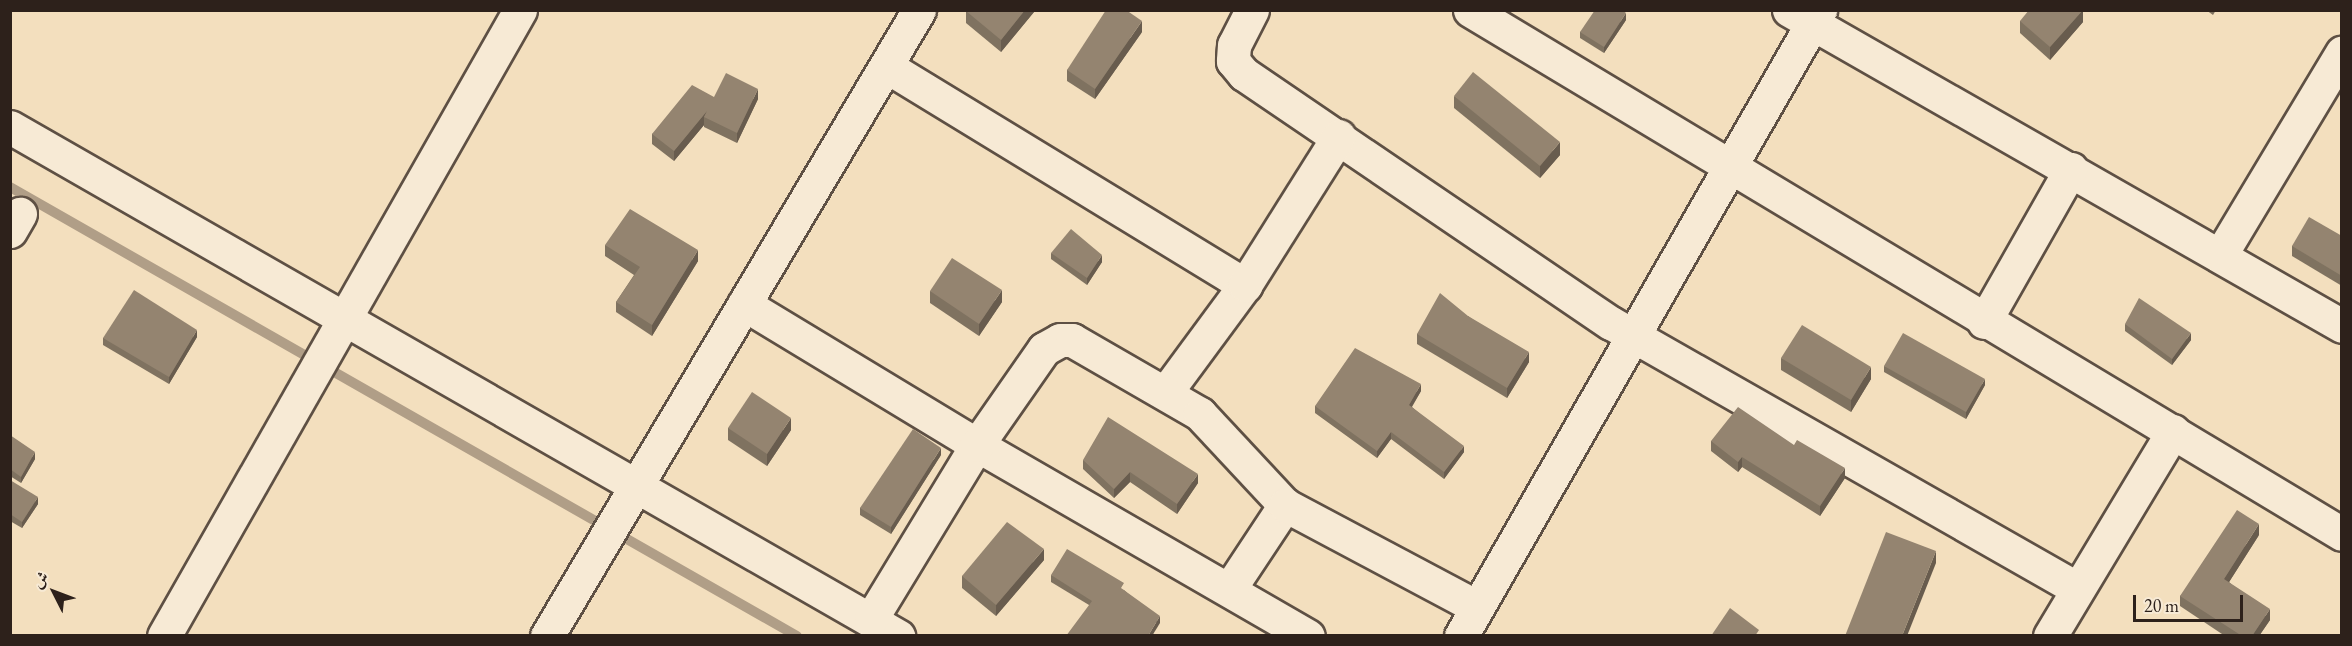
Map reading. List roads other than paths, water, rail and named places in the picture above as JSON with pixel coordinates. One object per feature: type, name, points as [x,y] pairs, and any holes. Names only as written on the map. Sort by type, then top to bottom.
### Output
[{"type":"street","points":[[164,636],[520,10]]},
{"type":"street","points":[[547,636],[918,10]]},
{"type":"street","points":[[1252,10],[1233,45],[1233,61],[1244,74],[1634,337],[2078,589]]},
{"type":"street","points":[[1482,13],[1728,168],[1984,322],[2173,431],[2342,534]]},
{"type":"street","points":[[1461,636],[1634,337],[1728,168],[1807,15],[2342,326]]},
{"type":"street","points":[[2221,254],[2342,53]]},
{"type":"street","points":[[886,66],[1245,285]]},
{"type":"street","points":[[10,127],[343,320],[638,484],[884,627],[977,445],[1044,349],[1060,340],[1072,339],[1200,414],[1285,505],[1477,607]]},
{"type":"street","points":[[1166,392],[1245,285],[1339,136]]},
{"type":"street","points":[[1984,322],[2071,169]]},
{"type":"street","points":[[744,304],[977,445],[1230,588],[1308,636]]},
{"type":"street","points":[[2050,636],[2173,431]]},
{"type":"street","points":[[1230,588],[1285,505]]},
{"type":"waterway","points":[[10,187],[797,636]]}]
